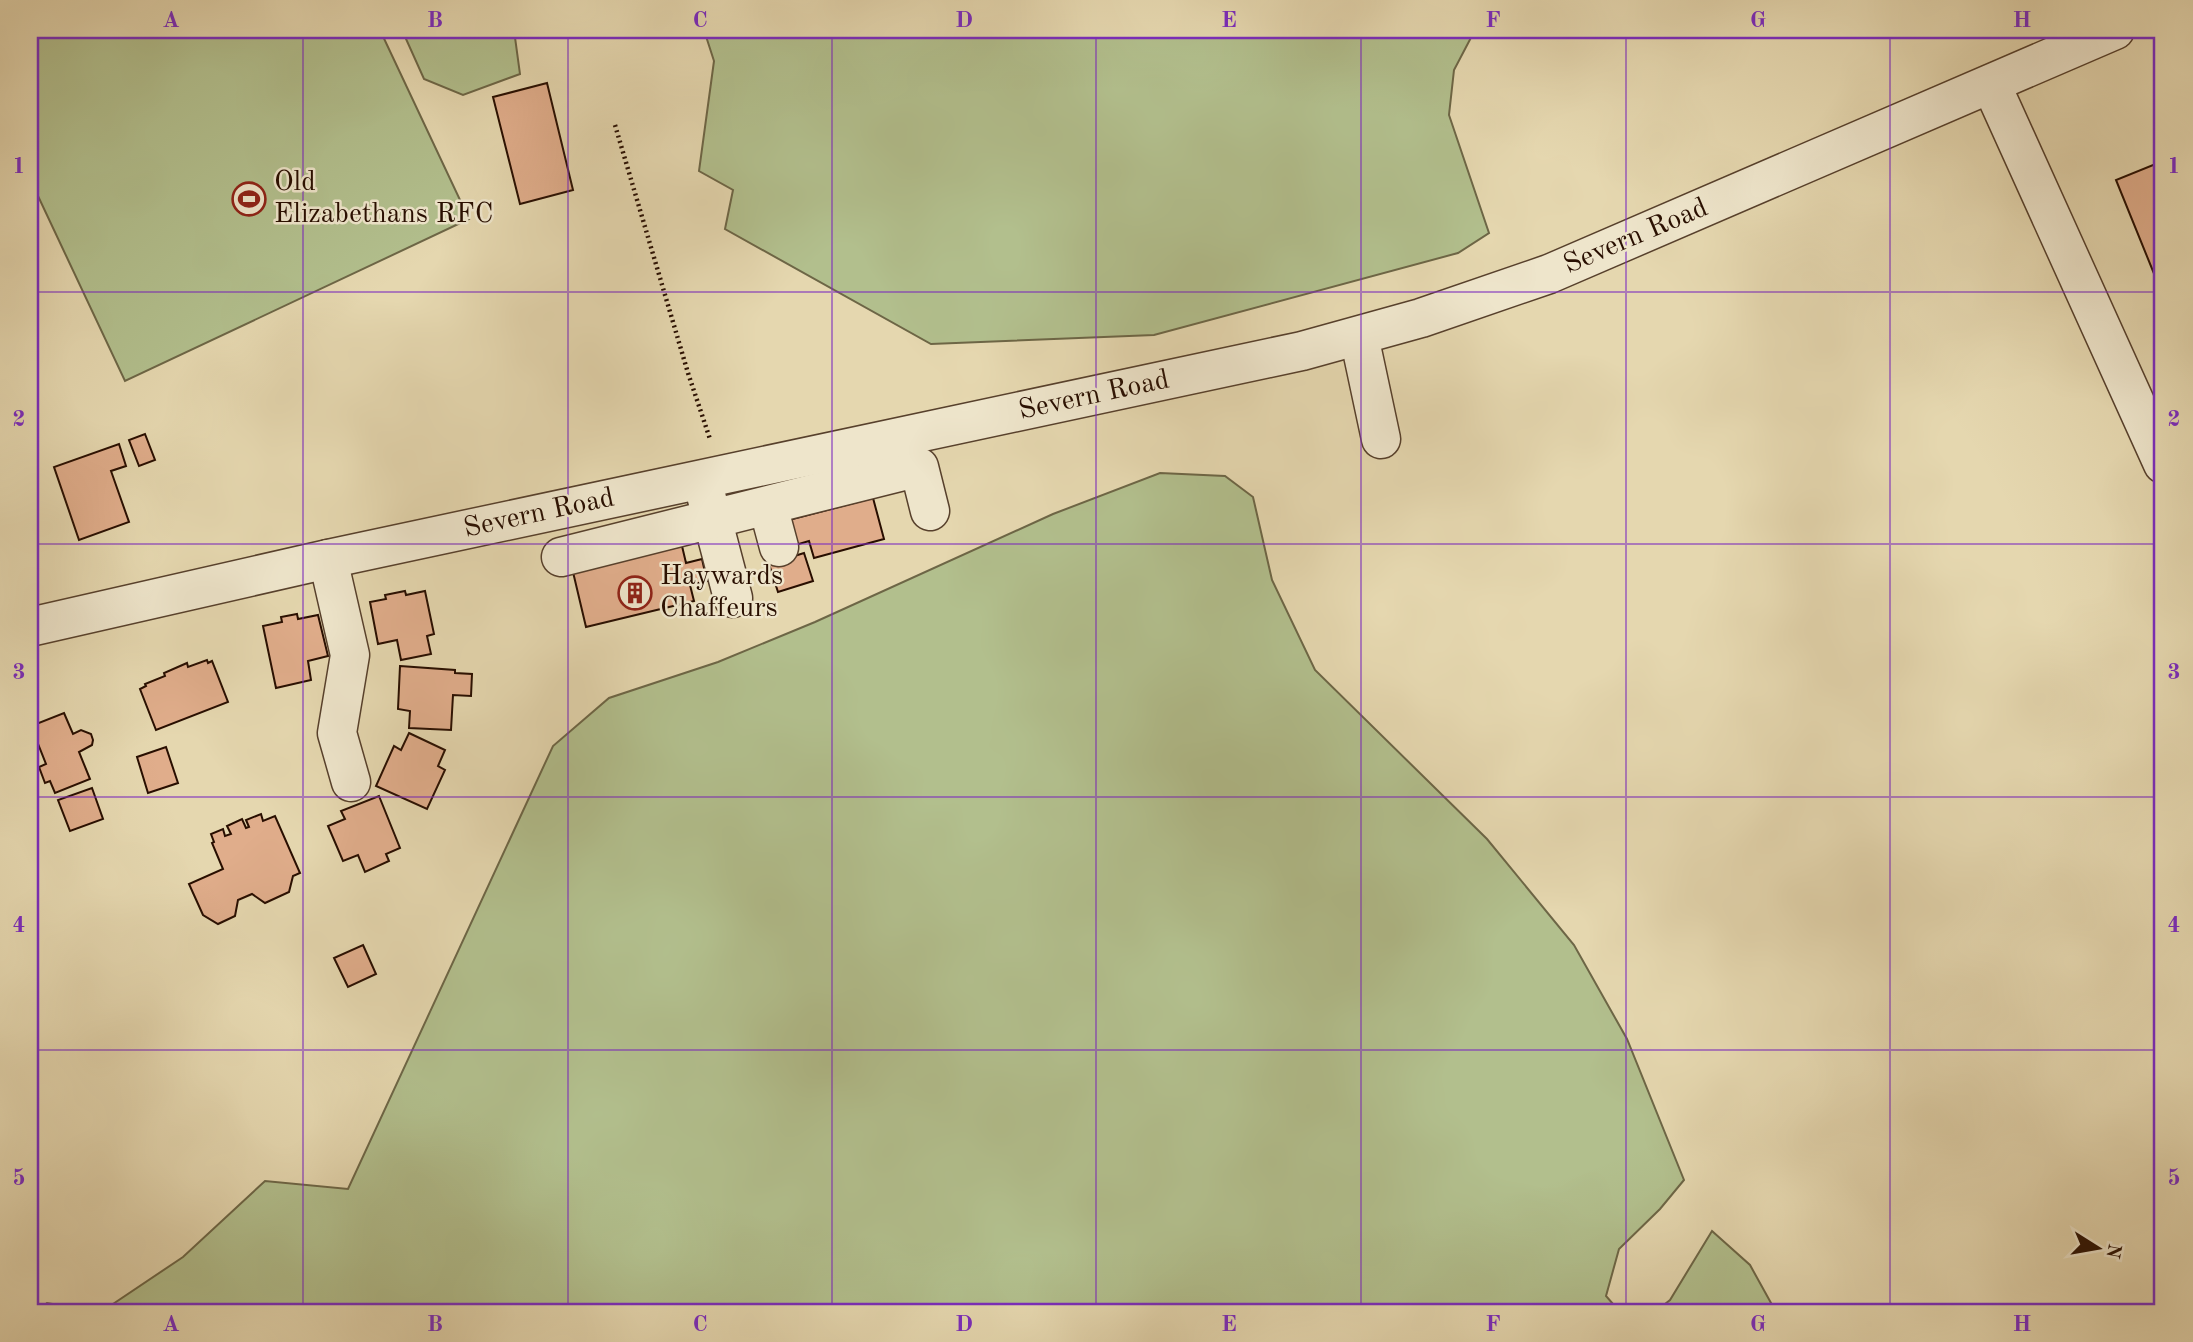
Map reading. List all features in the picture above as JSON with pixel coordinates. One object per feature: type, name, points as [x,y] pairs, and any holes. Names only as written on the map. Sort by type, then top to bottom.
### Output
[{"type":"street","name":"Severn Road","points":[[30,627],[328,559],[1149,385],[1360,336],[1549,274],[2115,30]]},
{"type":"street","points":[[1991,84],[2163,464]]},
{"type":"street","points":[[1360,336],[1381,439]]},
{"type":"street","points":[[561,557],[919,467],[930,511]]},
{"type":"street","points":[[712,477],[712,519],[733,598]]},
{"type":"street","points":[[768,506],[779,547]]},
{"type":"street","points":[[328,559],[350,655],[337,733],[351,782]]},
{"type":"path","points":[[615,125],[688,373],[712,477]]},
{"type":"green space","name":"Old Elizabethans RFC","points":[[30,30],[380,30],[469,219],[125,381],[30,179]]},
{"type":"green space","points":[[402,30],[514,30],[520,74],[463,95],[424,79]]},
{"type":"green space","points":[[704,30],[1475,30],[1454,70],[1449,115],[1489,233],[1458,253],[1154,335],[931,344],[725,229],[733,190],[699,171],[714,61]]},
{"type":"green space","points":[[1160,473],[1225,476],[1253,497],[1272,580],[1315,670],[1487,839],[1574,945],[1627,1039],[1684,1180],[1660,1209],[1619,1249],[1606,1296],[1620,1312],[101,1312],[183,1257],[265,1181],[348,1189],[553,746],[609,698],[718,662],[815,622],[1053,514]]},
{"type":"green space","points":[[1712,1231],[1750,1265],[1776,1312],[1655,1312],[1670,1300]]},
{"type":"green space","points":[[47,1303],[101,1312],[35,1312]]},
{"type":"building","points":[[547,83],[573,190],[520,204],[493,97]]},
{"type":"building","points":[[2163,161],[2163,278],[2157,281],[2116,180]]},
{"type":"building","points":[[145,434],[155,460],[139,466],[129,440]]},
{"type":"building","points":[[119,444],[126,466],[111,471],[129,522],[79,540],[54,467]]},
{"type":"building","points":[[873,498],[884,539],[814,558],[809,541],[792,546],[785,521]]},
{"type":"building","name":"Haywards Chaffeurs","points":[[682,546],[686,563],[702,559],[707,581],[690,585],[694,601],[586,627],[573,572]]},
{"type":"building","points":[[804,553],[813,581],[778,592],[769,564]]},
{"type":"building","points":[[405,591],[406,595],[425,591],[434,634],[427,636],[431,654],[401,660],[397,640],[378,644],[370,602],[386,599],[385,595]]},
{"type":"building","points":[[297,614],[298,619],[318,615],[328,656],[308,661],[311,680],[276,688],[263,626],[282,622],[281,617]]},
{"type":"building","points":[[207,660],[208,663],[212,661],[228,702],[156,730],[140,689],[146,686],[145,684],[165,676],[164,673],[187,663],[188,667]]},
{"type":"building","points":[[400,666],[472,674],[471,696],[453,695],[451,730],[409,728],[410,711],[398,709]]},
{"type":"building","points":[[64,713],[73,734],[81,730],[91,734],[92,745],[79,752],[90,779],[55,793],[50,781],[45,783],[39,767],[46,764],[31,726]]},
{"type":"building","points":[[409,733],[445,750],[438,766],[445,770],[427,809],[376,786],[394,746],[401,750]]},
{"type":"building","points":[[166,747],[178,783],[148,793],[137,757]]},
{"type":"building","points":[[92,788],[103,819],[70,831],[58,800]]},
{"type":"building","points":[[379,796],[400,848],[386,854],[389,861],[365,872],[358,855],[343,861],[328,826],[345,819],[341,811]]},
{"type":"building","points":[[261,814],[263,821],[275,816],[300,873],[293,876],[289,892],[265,903],[252,894],[238,900],[235,916],[218,924],[203,915],[189,884],[223,869],[211,834],[223,829],[225,836],[231,834],[227,826],[242,819],[246,828],[249,827],[246,820]]},
{"type":"building","points":[[363,945],[376,974],[348,987],[334,958]]},
{"type":"place","name":"Old Elizabethans RFC","points":[[249,199]]},
{"type":"place","name":"Haywards Chaffeurs","points":[[635,593]]}]
